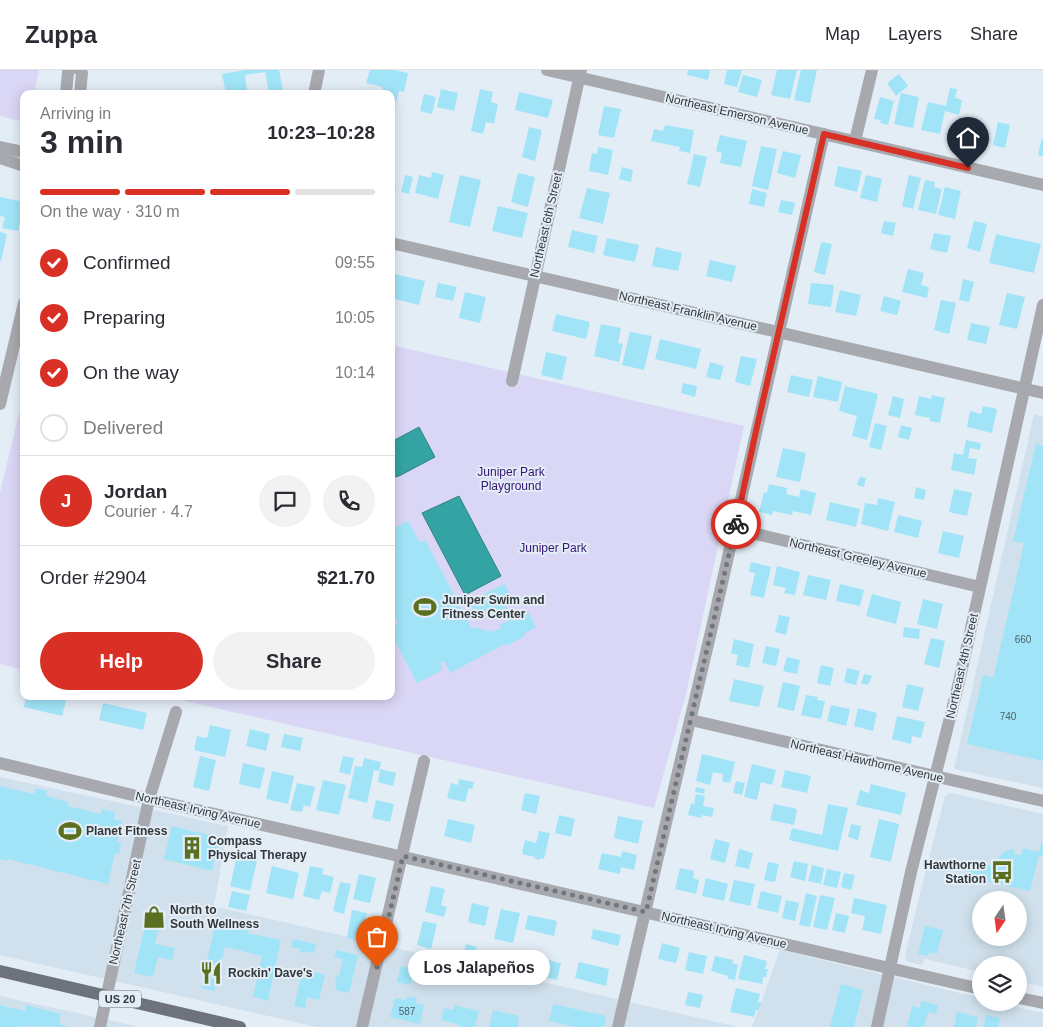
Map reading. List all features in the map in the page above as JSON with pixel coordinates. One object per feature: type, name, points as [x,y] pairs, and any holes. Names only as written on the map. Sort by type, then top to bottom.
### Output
[{"type":"main road","name":"US 20","points":[[0,972],[240,1027]]},
{"type":"street","points":[[66,90],[68,72],[70,70]]},
{"type":"street","points":[[80,70],[82,73],[80,90]]},
{"type":"street","points":[[315,90],[319,70]]},
{"type":"street","name":"Northeast Emerson Avenue","points":[[547,70],[580,74],[1043,185]]},
{"type":"street","points":[[855,141],[872,70]]},
{"type":"street","name":"Northeast 6th Street","points":[[512,380],[580,74]]},
{"type":"street","points":[[618,1027],[691,720],[824,134]]},
{"type":"street","points":[[0,147],[20,151]]},
{"type":"street","points":[[0,158],[20,165]]},
{"type":"street","name":"Northeast Franklin Avenue","points":[[395,244],[1043,393]]},
{"type":"street","name":"Northeast 4th Street","points":[[877,1027],[980,587],[1043,305]]},
{"type":"street","points":[[0,404],[20,320]]},
{"type":"street","name":"Northeast Greeley Avenue","points":[[735,529],[980,587]]},
{"type":"street","name":"Northeast 7th Street","points":[[100,1027],[149,799],[176,712]]},
{"type":"street","name":"Northeast Hawthorne Avenue","points":[[691,720],[1043,801]]},
{"type":"street","points":[[362,1027],[424,761]]},
{"type":"street","name":"Northeast Irving Avenue","points":[[0,763],[149,799],[972,987]]},
{"type":"street","points":[[1027,1000],[1043,1003]]},
{"type":"shaded area","points":[[1034,414],[1043,417],[1043,788],[954,769]]},
{"type":"shaded area","points":[[0,777],[228,826],[214,906],[738,1027],[317,1027],[0,955]]},
{"type":"shaded area","points":[[951,793],[1043,814],[1043,987],[1027,983],[1027,956],[972,956],[972,970],[924,959],[922,965],[906,961],[905,956],[945,796]]},
{"type":"shaded area","points":[[780,950],[972,996],[972,1011],[1027,1011],[1027,1009],[1043,1013],[1043,1027],[752,1027]]},
{"type":"shaded area","points":[[0,996],[140,1027],[0,1027]]},
{"type":"green space","points":[[0,70],[39,70],[35,90],[20,90],[20,121],[0,116]]},
{"type":"green space","name":"Juniper Park","points":[[395,346],[744,426],[686,694],[654,808],[181,700],[395,700]]},
{"type":"green space","points":[[20,410],[20,669],[0,664],[0,493]]},
{"type":"water","points":[[419,427],[435,457],[395,477],[395,440]]},
{"type":"water","points":[[459,496],[501,576],[465,595],[422,513]]},
{"type":"building","points":[[245,70],[279,70],[283,90],[268,90],[265,72],[245,75],[247,90],[225,90],[222,74]]},
{"type":"building","points":[[370,70],[394,70],[408,73],[404,92],[399,91],[395,106],[395,90],[382,90],[383,87],[366,83]]},
{"type":"building","points":[[688,70],[710,70],[708,80],[687,75]]},
{"type":"building","points":[[727,70],[742,70],[737,87],[724,84]]},
{"type":"building","points":[[777,70],[797,70],[790,99],[771,95]]},
{"type":"building","points":[[801,70],[817,70],[810,103],[794,100]]},
{"type":"building","points":[[899,74],[908,86],[896,96],[887,83]]},
{"type":"building","points":[[743,75],[762,80],[757,97],[738,92]]},
{"type":"building","points":[[950,88],[957,89],[955,98],[962,100],[959,115],[945,111],[940,134],[921,130],[928,102],[946,106]]},
{"type":"building","points":[[441,89],[458,93],[454,111],[437,107]]},
{"type":"building","points":[[480,89],[493,92],[491,102],[498,104],[494,124],[486,122],[483,134],[471,131]]},
{"type":"building","points":[[519,92],[553,100],[548,118],[515,110]]},
{"type":"building","points":[[901,93],[919,97],[913,128],[894,124]]},
{"type":"building","points":[[424,94],[436,97],[432,114],[420,111]]},
{"type":"building","points":[[880,97],[894,101],[888,125],[880,123],[881,120],[874,119]]},
{"type":"building","points":[[604,106],[621,109],[614,138],[598,135]]},
{"type":"building","points":[[959,117],[984,123],[979,140],[967,137],[967,140],[954,137]]},
{"type":"building","points":[[998,122],[1010,125],[1005,148],[993,145]]},
{"type":"building","points":[[665,125],[694,130],[690,153],[679,151],[680,147],[651,141],[654,129],[663,131]]},
{"type":"building","points":[[529,127],[542,130],[535,161],[522,157]]},
{"type":"building","points":[[720,135],[747,141],[741,167],[720,163],[722,153],[716,151]]},
{"type":"building","points":[[1043,138],[1043,156],[1038,155]]},
{"type":"building","points":[[761,146],[777,149],[768,190],[752,186]]},
{"type":"building","points":[[598,147],[613,150],[608,175],[589,171],[592,153],[597,154]]},
{"type":"building","points":[[783,151],[801,155],[795,178],[777,173]]},
{"type":"building","points":[[694,154],[707,157],[700,187],[687,184]]},
{"type":"building","points":[[838,166],[862,171],[857,192],[834,186]]},
{"type":"building","points":[[622,167],[633,170],[631,182],[619,179]]},
{"type":"building","points":[[432,172],[444,175],[438,199],[415,193],[419,175],[431,178]]},
{"type":"building","points":[[518,173],[535,177],[528,207],[511,202]]},
{"type":"building","points":[[405,175],[413,177],[409,194],[401,192]]},
{"type":"building","points":[[460,175],[481,180],[470,227],[449,222]]},
{"type":"building","points":[[866,175],[882,179],[877,202],[860,198]]},
{"type":"building","points":[[909,175],[921,178],[913,209],[902,206]]},
{"type":"building","points":[[925,180],[935,182],[934,187],[942,189],[936,214],[918,210]]},
{"type":"building","points":[[945,187],[961,191],[955,219],[938,215]]},
{"type":"building","points":[[587,188],[610,193],[603,224],[579,218]]},
{"type":"building","points":[[752,189],[767,193],[764,207],[749,204]]},
{"type":"building","points":[[0,197],[20,201],[18,231],[2,228],[5,217],[0,216]]},
{"type":"building","points":[[781,200],[795,203],[792,215],[778,212]]},
{"type":"building","points":[[498,206],[528,213],[522,238],[492,231]]},
{"type":"building","points":[[884,221],[896,223],[893,236],[881,233]]},
{"type":"building","points":[[974,221],[987,224],[980,252],[967,248]]},
{"type":"building","points":[[572,230],[598,236],[594,253],[568,247]]},
{"type":"building","points":[[0,232],[7,234],[1,261],[0,261]]},
{"type":"building","points":[[934,233],[951,236],[947,253],[930,249]]},
{"type":"building","points":[[996,234],[1041,244],[1034,273],[989,263]]},
{"type":"building","points":[[607,238],[639,245],[635,262],[603,255]]},
{"type":"building","points":[[821,242],[832,244],[825,275],[814,272]]},
{"type":"building","points":[[656,247],[682,253],[678,271],[652,266]]},
{"type":"building","points":[[710,260],[736,266],[732,282],[706,276]]},
{"type":"building","points":[[908,269],[924,273],[921,285],[929,287],[927,298],[902,292]]},
{"type":"building","points":[[395,274],[425,281],[419,305],[395,299]]},
{"type":"building","points":[[963,279],[974,282],[969,302],[959,300]]},
{"type":"building","points":[[438,283],[457,287],[453,301],[435,297]]},
{"type":"building","points":[[811,283],[834,285],[831,307],[808,304]]},
{"type":"building","points":[[840,290],[861,295],[856,316],[835,312]]},
{"type":"building","points":[[465,292],[486,297],[480,323],[459,318]]},
{"type":"building","points":[[1007,293],[1025,297],[1017,329],[999,325]]},
{"type":"building","points":[[884,296],[901,301],[897,315],[880,311]]},
{"type":"building","points":[[941,300],[956,303],[949,334],[934,330]]},
{"type":"building","points":[[556,314],[590,322],[586,339],[552,331]]},
{"type":"building","points":[[971,323],[990,327],[986,344],[967,340]]},
{"type":"building","points":[[601,324],[621,328],[618,343],[623,344],[619,362],[594,356]]},
{"type":"building","points":[[630,332],[652,336],[644,370],[622,365]]},
{"type":"building","points":[[660,339],[701,349],[696,369],[655,359]]},
{"type":"building","points":[[546,352],[567,357],[562,380],[541,375]]},
{"type":"building","points":[[741,356],[757,359],[750,386],[735,382]]},
{"type":"building","points":[[710,362],[724,366],[720,380],[706,377]]},
{"type":"building","points":[[791,375],[813,380],[809,397],[787,392]]},
{"type":"building","points":[[818,376],[842,382],[838,402],[813,397]]},
{"type":"building","points":[[683,383],[697,386],[695,397],[681,393]]},
{"type":"building","points":[[845,386],[878,394],[867,440],[852,436],[857,416],[839,411]]},
{"type":"building","points":[[932,395],[945,398],[940,423],[930,421],[930,418],[915,415],[919,396],[931,399]]},
{"type":"building","points":[[893,396],[904,399],[900,418],[888,415]]},
{"type":"building","points":[[983,406],[997,409],[992,433],[967,427],[970,411],[981,414]]},
{"type":"building","points":[[875,423],[887,426],[881,450],[869,447]]},
{"type":"building","points":[[901,425],[912,428],[909,440],[898,437]]},
{"type":"building","points":[[966,440],[981,443],[980,450],[970,448],[968,458],[977,459],[974,475],[951,470],[954,453],[963,455]]},
{"type":"building","points":[[1036,444],[1043,446],[1043,761],[967,744],[983,675],[993,678],[1013,593],[1024,543],[1013,541]]},
{"type":"building","points":[[783,448],[806,453],[800,482],[776,477]]},
{"type":"building","points":[[860,477],[866,478],[864,487],[857,485]]},
{"type":"building","points":[[769,484],[787,488],[786,494],[799,497],[801,489],[816,493],[811,515],[793,511],[792,515],[773,511],[772,515],[759,512],[764,492],[767,493]]},
{"type":"building","points":[[916,487],[926,490],[924,500],[914,498]]},
{"type":"building","points":[[954,489],[972,493],[967,516],[949,512]]},
{"type":"building","points":[[878,498],[895,502],[888,531],[861,524],[865,503],[877,505]]},
{"type":"building","points":[[830,502],[860,509],[856,527],[826,520]]},
{"type":"building","points":[[898,515],[922,521],[918,538],[894,532]]},
{"type":"building","name":"Juniper Swim and Fitness Center","points":[[408,521],[420,543],[425,540],[472,629],[476,627],[487,631],[490,629],[492,632],[501,628],[499,625],[529,613],[536,627],[524,634],[525,636],[506,646],[505,644],[450,673],[444,661],[440,663],[441,671],[417,683],[395,641],[395,625],[398,623],[395,618],[395,528]]},
{"type":"building","points":[[943,531],[964,536],[959,558],[938,553]]},
{"type":"building","points":[[751,562],[771,567],[764,598],[750,595],[755,573],[749,572]]},
{"type":"building","points":[[777,566],[800,572],[795,595],[784,593],[786,588],[773,585]]},
{"type":"building","points":[[808,575],[831,580],[826,600],[803,595]]},
{"type":"building","points":[[505,584],[512,598],[504,602],[508,610],[489,619],[485,612],[476,616],[469,601]]},
{"type":"building","points":[[840,584],[864,590],[860,606],[836,601]]},
{"type":"building","points":[[872,594],[901,602],[896,624],[866,616]]},
{"type":"building","points":[[923,599],[943,604],[937,629],[917,624]]},
{"type":"building","points":[[779,615],[790,617],[786,635],[775,632]]},
{"type":"building","points":[[904,627],[920,629],[919,639],[903,637]]},
{"type":"building","points":[[931,638],[945,641],[939,668],[924,664]]},
{"type":"building","points":[[734,639],[754,644],[749,668],[736,665],[738,655],[731,653]]},
{"type":"building","points":[[766,646],[780,649],[776,666],[762,663]]},
{"type":"building","points":[[787,657],[800,660],[797,674],[783,671]]},
{"type":"building","points":[[821,665],[834,668],[830,686],[817,683]]},
{"type":"building","points":[[847,668],[860,671],[856,685],[844,682]]},
{"type":"building","points":[[864,674],[872,676],[868,685],[861,683]]},
{"type":"building","points":[[734,679],[764,686],[759,707],[729,701]]},
{"type":"building","points":[[783,682],[800,686],[794,711],[777,707]]},
{"type":"building","points":[[907,684],[924,688],[918,711],[902,707]]},
{"type":"building","points":[[806,695],[818,697],[817,700],[825,701],[821,719],[801,715]]},
{"type":"building","points":[[25,700],[66,700],[62,716],[24,707]]},
{"type":"building","points":[[103,703],[147,713],[143,730],[99,720]]},
{"type":"building","points":[[831,705],[850,709],[846,726],[827,721]]},
{"type":"building","points":[[858,708],[877,713],[873,731],[854,726]]},
{"type":"building","points":[[897,716],[925,722],[921,738],[912,736],[911,744],[892,739]]},
{"type":"building","points":[[210,725],[231,730],[225,757],[194,750],[197,736],[207,738]]},
{"type":"building","points":[[250,729],[270,734],[266,751],[246,746]]},
{"type":"building","points":[[284,734],[303,738],[300,751],[281,747]]},
{"type":"building","points":[[702,754],[735,762],[730,783],[722,781],[723,774],[713,772],[710,785],[696,781]]},
{"type":"building","points":[[200,756],[216,760],[209,791],[193,787]]},
{"type":"building","points":[[343,756],[354,758],[350,775],[339,772]]},
{"type":"building","points":[[364,758],[381,762],[379,771],[374,770],[367,803],[348,798],[355,766],[362,767]]},
{"type":"building","points":[[243,763],[265,768],[260,789],[239,784]]},
{"type":"building","points":[[752,764],[776,770],[772,785],[761,782],[757,800],[744,797]]},
{"type":"building","points":[[380,769],[396,773],[393,786],[378,782]]},
{"type":"building","points":[[785,770],[811,776],[807,793],[781,787]]},
{"type":"building","points":[[272,771],[294,776],[288,804],[266,799]]},
{"type":"building","points":[[459,779],[474,782],[472,789],[469,788],[465,802],[447,798],[451,783],[458,785]]},
{"type":"building","points":[[323,780],[346,785],[339,815],[316,810]]},
{"type":"building","points":[[736,781],[745,783],[742,795],[733,793]]},
{"type":"building","points":[[297,783],[315,787],[310,807],[304,805],[302,812],[290,810]]},
{"type":"building","points":[[871,784],[906,793],[901,815],[856,805],[860,790],[869,793]]},
{"type":"building","name":"Planet Fitness","points":[[0,786],[34,794],[36,788],[47,791],[46,796],[68,802],[67,806],[101,814],[102,809],[115,812],[114,819],[122,821],[117,842],[121,843],[119,854],[115,853],[108,884],[8,859],[7,861],[0,859]]},
{"type":"building","points":[[696,787],[705,789],[704,794],[695,792]]},
{"type":"building","points":[[525,793],[540,796],[536,814],[521,810]]},
{"type":"building","points":[[696,794],[705,796],[703,806],[714,808],[712,817],[702,815],[701,818],[688,815],[691,803],[694,804]]},
{"type":"building","points":[[376,800],[394,804],[390,822],[372,818]]},
{"type":"building","points":[[774,804],[797,809],[794,825],[770,820]]},
{"type":"building","points":[[828,804],[848,808],[838,851],[789,840],[792,828],[822,835]]},
{"type":"building","points":[[559,815],[575,819],[571,837],[555,833]]},
{"type":"building","points":[[618,816],[643,821],[638,844],[614,838]]},
{"type":"building","points":[[448,819],[475,825],[471,843],[444,836]]},
{"type":"building","points":[[879,819],[899,824],[891,862],[870,857]]},
{"type":"building","points":[[851,824],[861,826],[858,840],[848,837]]},
{"type":"building","name":"Compass Physical Therapy","points":[[172,826],[220,838],[212,871],[164,859]]},
{"type":"building","points":[[539,831],[550,833],[544,859],[540,858],[540,860],[522,854],[525,840],[536,843]]},
{"type":"building","points":[[715,839],[730,843],[725,863],[710,859]]},
{"type":"building","name":"Hawthorne Station","points":[[1042,839],[1043,856],[1039,855],[1030,891],[967,877],[971,861],[994,866],[1004,852],[1013,849],[1015,855],[1021,855],[1023,848],[1039,852]]},
{"type":"building","points":[[739,849],[753,853],[749,869],[735,866]]},
{"type":"building","points":[[622,851],[637,855],[634,870],[621,867],[620,874],[598,869],[602,853],[621,857]]},
{"type":"building","points":[[237,856],[257,861],[250,891],[230,886]]},
{"type":"building","points":[[794,861],[808,864],[805,881],[790,877]]},
{"type":"building","points":[[768,862],[779,864],[775,882],[764,880]]},
{"type":"building","points":[[812,865],[824,868],[821,884],[808,881]]},
{"type":"building","points":[[272,866],[299,873],[293,899],[266,893]]},
{"type":"building","points":[[310,866],[324,869],[322,874],[334,877],[330,893],[322,891],[319,900],[303,896]]},
{"type":"building","points":[[680,868],[694,871],[693,878],[699,880],[696,894],[675,889]]},
{"type":"building","points":[[827,869],[841,872],[837,888],[823,885]]},
{"type":"building","points":[[844,873],[855,875],[851,890],[841,887]]},
{"type":"building","points":[[359,874],[376,878],[370,903],[353,899]]},
{"type":"building","points":[[706,878],[728,884],[724,901],[702,896]]},
{"type":"building","points":[[734,880],[755,884],[750,906],[729,901]]},
{"type":"building","points":[[340,882],[351,884],[344,914],[333,911]]},
{"type":"building","points":[[431,886],[445,889],[441,905],[447,907],[444,917],[425,912]]},
{"type":"building","points":[[232,891],[250,895],[246,911],[228,907]]},
{"type":"building","points":[[761,891],[782,896],[778,913],[757,908]]},
{"type":"building","points":[[806,893],[817,896],[810,927],[799,925]]},
{"type":"building","points":[[820,895],[835,898],[827,930],[813,927]]},
{"type":"building","points":[[854,898],[887,905],[881,934],[862,930],[865,916],[851,913]]},
{"type":"building","points":[[786,900],[799,903],[795,921],[782,918]]},
{"type":"building","points":[[472,903],[489,907],[485,926],[468,922]]},
{"type":"building","points":[[149,908],[163,911],[155,944],[175,948],[172,960],[158,957],[153,977],[134,973]]},
{"type":"building","points":[[501,909],[520,913],[513,943],[494,939]]},
{"type":"building","points":[[352,910],[367,913],[361,941],[347,938]]},
{"type":"building","points":[[836,913],[849,916],[845,933],[832,930]]},
{"type":"building","points":[[528,915],[557,921],[554,936],[525,929]]},
{"type":"building","points":[[216,921],[249,929],[248,933],[281,940],[268,1001],[253,997],[262,956],[225,947],[215,991],[201,988]]},
{"type":"building","points":[[423,921],[437,924],[431,949],[417,945]]},
{"type":"building","points":[[925,926],[943,930],[937,954],[929,952],[928,956],[918,954]]},
{"type":"building","points":[[593,929],[621,935],[618,946],[591,939]]},
{"type":"building","points":[[293,939],[316,944],[314,953],[300,952],[301,949],[291,947]]},
{"type":"building","points":[[662,943],[680,948],[676,963],[658,959]]},
{"type":"building","points":[[466,944],[477,947],[475,954],[464,952]]},
{"type":"building","points":[[336,950],[358,955],[349,993],[335,990],[336,975],[339,976],[343,959],[334,957]]},
{"type":"building","points":[[488,952],[509,957],[506,972],[484,967]]},
{"type":"building","points":[[689,952],[707,956],[703,974],[685,970]]},
{"type":"building","points":[[744,955],[767,961],[765,969],[768,969],[766,977],[763,977],[762,984],[738,979]]},
{"type":"building","points":[[715,956],[733,960],[732,963],[738,965],[735,980],[728,979],[728,976],[711,971]]},
{"type":"building","points":[[548,960],[561,963],[557,980],[544,977]]},
{"type":"building","points":[[579,962],[609,969],[606,986],[575,978]]},
{"type":"building","points":[[401,966],[414,969],[410,985],[397,982]]},
{"type":"building","points":[[310,971],[325,975],[319,1000],[307,997],[305,1008],[294,1006],[301,977],[308,979]]},
{"type":"building","points":[[841,984],[863,990],[854,1027],[830,1027]]},
{"type":"building","points":[[736,988],[760,994],[759,1010],[756,1010],[754,1017],[730,1012]]},
{"type":"building","points":[[688,992],[703,995],[700,1008],[685,1005]]},
{"type":"building","points":[[407,996],[417,998],[416,1003],[424,1005],[420,1024],[390,1017],[395,998],[406,1000]]},
{"type":"building","points":[[921,1001],[938,1005],[936,1014],[928,1012],[924,1027],[907,1027],[912,1006],[920,1008]]},
{"type":"building","points":[[553,1004],[606,1016],[604,1027],[576,1027],[549,1021]]},
{"type":"building","points":[[0,1005],[25,1011],[26,1005],[61,1014],[59,1024],[70,1027],[0,1027]]},
{"type":"building","points":[[454,1005],[479,1011],[475,1027],[460,1027],[460,1025],[441,1020],[444,1008],[453,1010]]},
{"type":"building","points":[[493,1010],[519,1016],[517,1027],[489,1027]]},
{"type":"building","points":[[957,1012],[978,1017],[976,1027],[954,1027]]},
{"type":"building","points":[[986,1015],[1000,1018],[998,1027],[983,1027]]},
{"type":"way so far","points":[[377,967],[403,856],[646,912],[736,524]]},
{"type":"place","name":"Juniper Swim and Fitness Center","points":[[425,607]]},
{"type":"place","name":"Planet Fitness","points":[[70,831]]},
{"type":"place","name":"Compass Physical Therapy","points":[[192,848]]},
{"type":"place","name":"Hawthorne Station","points":[[1002,872]]},
{"type":"place","name":"North to South Wellness","points":[[154,917]]},
{"type":"place","name":"Los Jalapeños","points":[[377,967]]},
{"type":"place","name":"Rockin' Dave's","points":[[211,973]]},
{"type":"route","points":[[736,524],[824,134],[968,168]]},
{"type":"park label","name":"Juniper Park Playground","points":[[511,479]]}]
